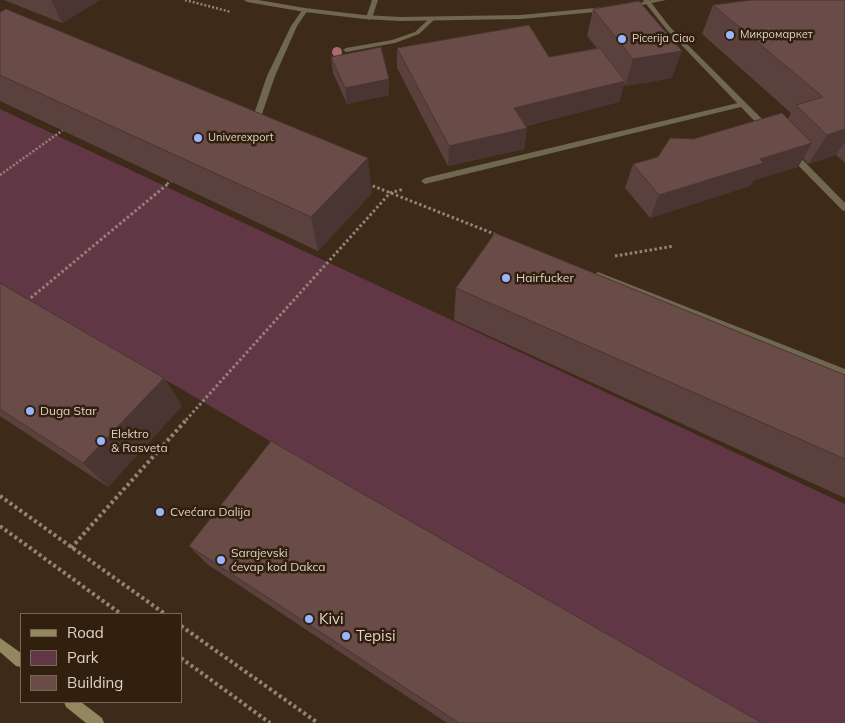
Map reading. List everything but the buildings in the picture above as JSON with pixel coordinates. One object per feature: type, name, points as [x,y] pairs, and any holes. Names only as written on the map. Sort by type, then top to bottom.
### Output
[{"type":"main road","points":[[0,644],[20,661]]},
{"type":"main road","points":[[72,703],[97,723]]},
{"type":"street","points":[[246,0],[369,18],[432,19],[558,15],[612,8]]},
{"type":"street","points":[[369,18],[375,0]]},
{"type":"street","points":[[621,7],[647,1],[663,0]]},
{"type":"street","points":[[647,1],[668,28],[770,132]]},
{"type":"street","points":[[265,121],[253,116],[290,35],[305,10]]},
{"type":"street","points":[[346,50],[393,42],[417,33],[432,19]]},
{"type":"street","points":[[425,181],[742,104]]},
{"type":"street","points":[[784,146],[845,208]]},
{"type":"street","points":[[589,272],[845,373]]},
{"type":"path","points":[[0,175],[63,130]]},
{"type":"path","points":[[24,303],[171,182]]},
{"type":"path","points":[[364,183],[499,236]]},
{"type":"path","points":[[71,548],[390,193]]},
{"type":"path","points":[[608,258],[674,246]]},
{"type":"path","points":[[0,496],[164,613]]},
{"type":"path","points":[[0,526],[120,613]]},
{"type":"path","points":[[182,627],[318,723]]},
{"type":"path","points":[[182,659],[270,723]]},
{"type":"green space","points":[[0,109],[845,504],[845,723],[752,723],[0,283]]},
{"type":"place","name":"Микромаркет","points":[[730,35]]},
{"type":"place","name":"Picerija Ciao","points":[[622,39]]},
{"type":"place","name":"Univerexport","points":[[198,138]]},
{"type":"place","name":"Hairfucker","points":[[506,278]]},
{"type":"place","name":"Duga Star","points":[[30,411]]},
{"type":"place","name":"Elektro & Rasveta","points":[[101,441]]},
{"type":"place","name":"Cvećara Dalija","points":[[160,512]]},
{"type":"place","name":"Sarajevski ćevap kod Dakca","points":[[221,560]]},
{"type":"place","name":"Kivi","points":[[309,619]]},
{"type":"place","name":"Tepisi","points":[[346,636]]}]
